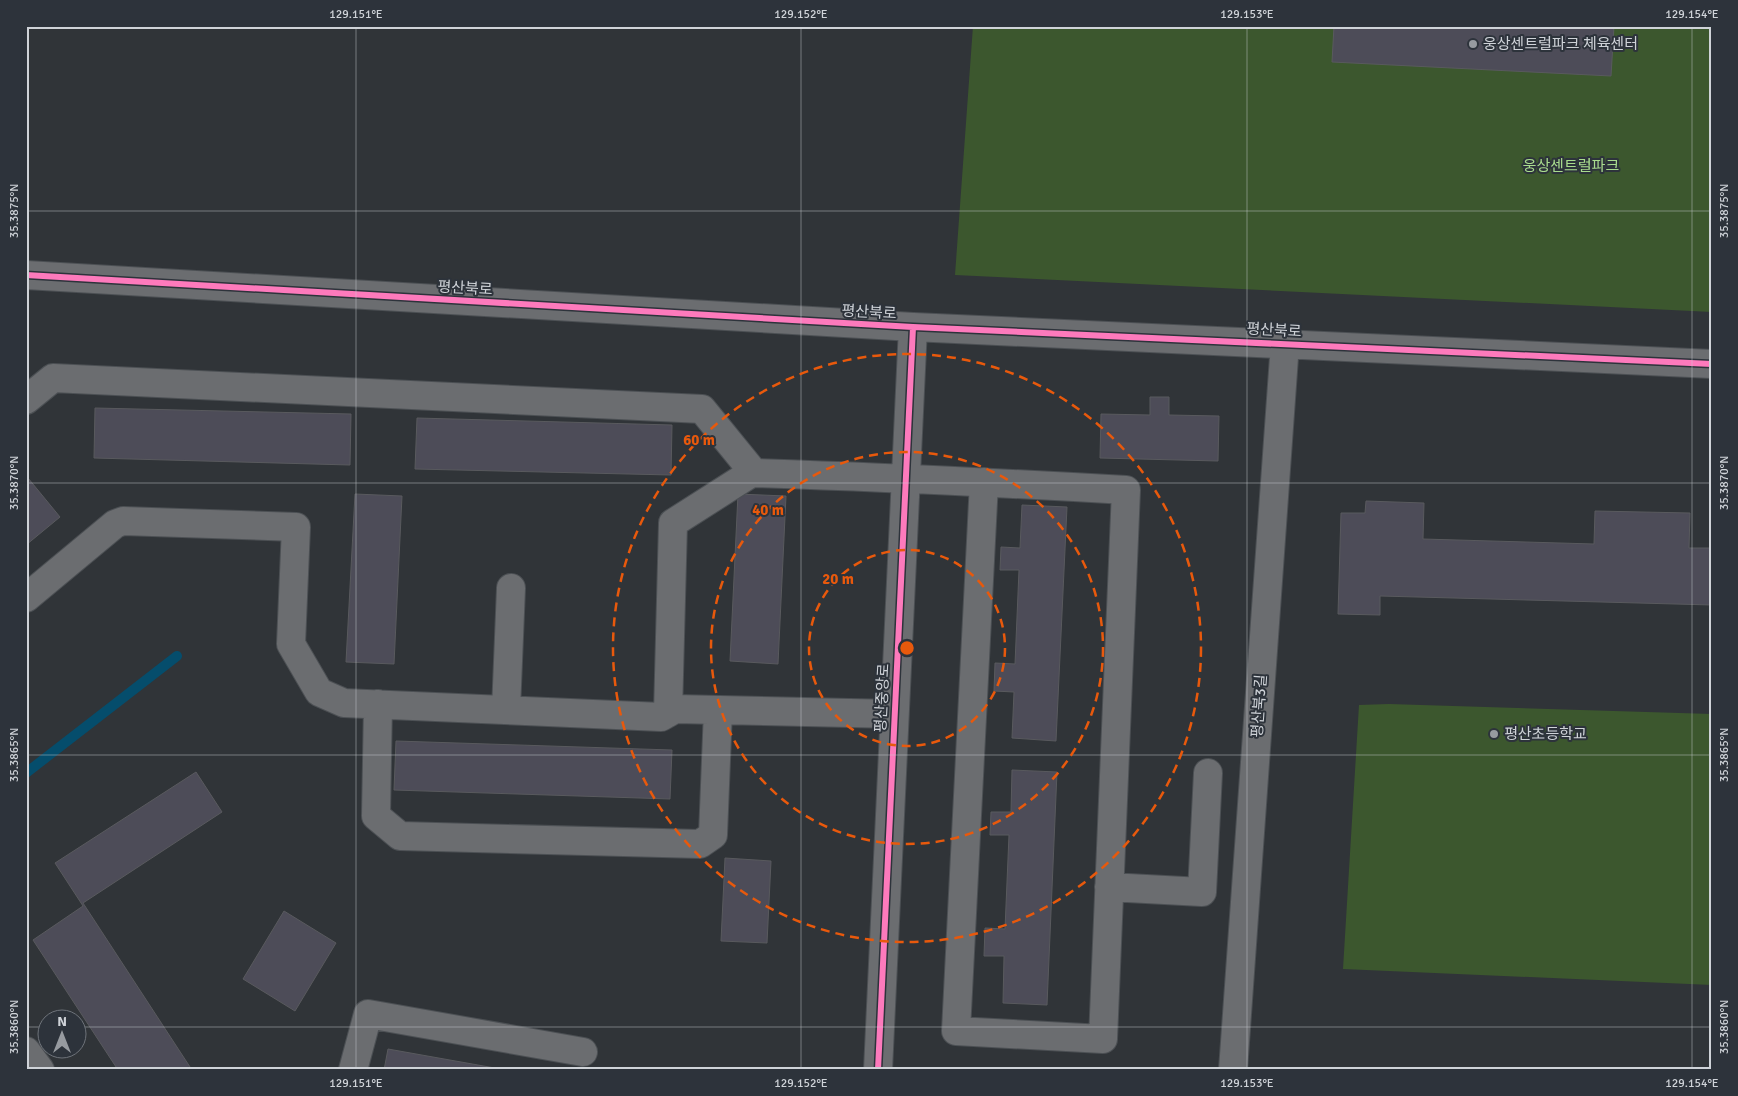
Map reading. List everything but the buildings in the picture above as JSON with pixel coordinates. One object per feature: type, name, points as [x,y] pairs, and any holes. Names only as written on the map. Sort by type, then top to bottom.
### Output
[{"type":"street","name":"평산북로","points":[[26,275],[913,327],[1712,364]]},
{"type":"street","name":"평산중앙로","points":[[883,1070],[894,714],[913,327]]},
{"type":"street","name":"평산북3길","points":[[1233,1070],[1285,343]]},
{"type":"street","points":[[26,400],[53,378],[702,409],[753,472]]},
{"type":"street","points":[[668,713],[674,523],[753,472],[905,478],[984,482],[1126,490],[1103,1039],[956,1031],[984,482]]},
{"type":"street","points":[[26,598],[115,524],[124,521],[296,527],[291,644],[319,692],[344,702],[661,717],[675,709],[894,714]]},
{"type":"street","points":[[506,710],[511,588]]},
{"type":"street","points":[[378,704],[376,816],[400,836],[700,844],[713,835],[718,710]]},
{"type":"street","points":[[1109,887],[1202,892],[1208,773]]},
{"type":"street","points":[[353,1070],[368,1014],[583,1052]]},
{"type":"street","points":[[26,1051],[40,1070]]},
{"type":"green space","name":"웅상센트럴파크","points":[[973,26],[1712,26],[1712,312],[955,275]]},
{"type":"green space","points":[[1389,704],[1712,714],[1712,985],[1343,969],[1359,705]]},
{"type":"waterway","points":[[26,773],[177,656]]},
{"type":"cycle path","points":[[26,275],[913,327],[1712,364]]},
{"type":"cycle path","points":[[878,1070],[913,327]]},
{"type":"place","name":"웅상센트럴파크 체육센터","points":[[1473,44]]},
{"type":"place","name":"평산초등학교","points":[[1494,734]]}]
